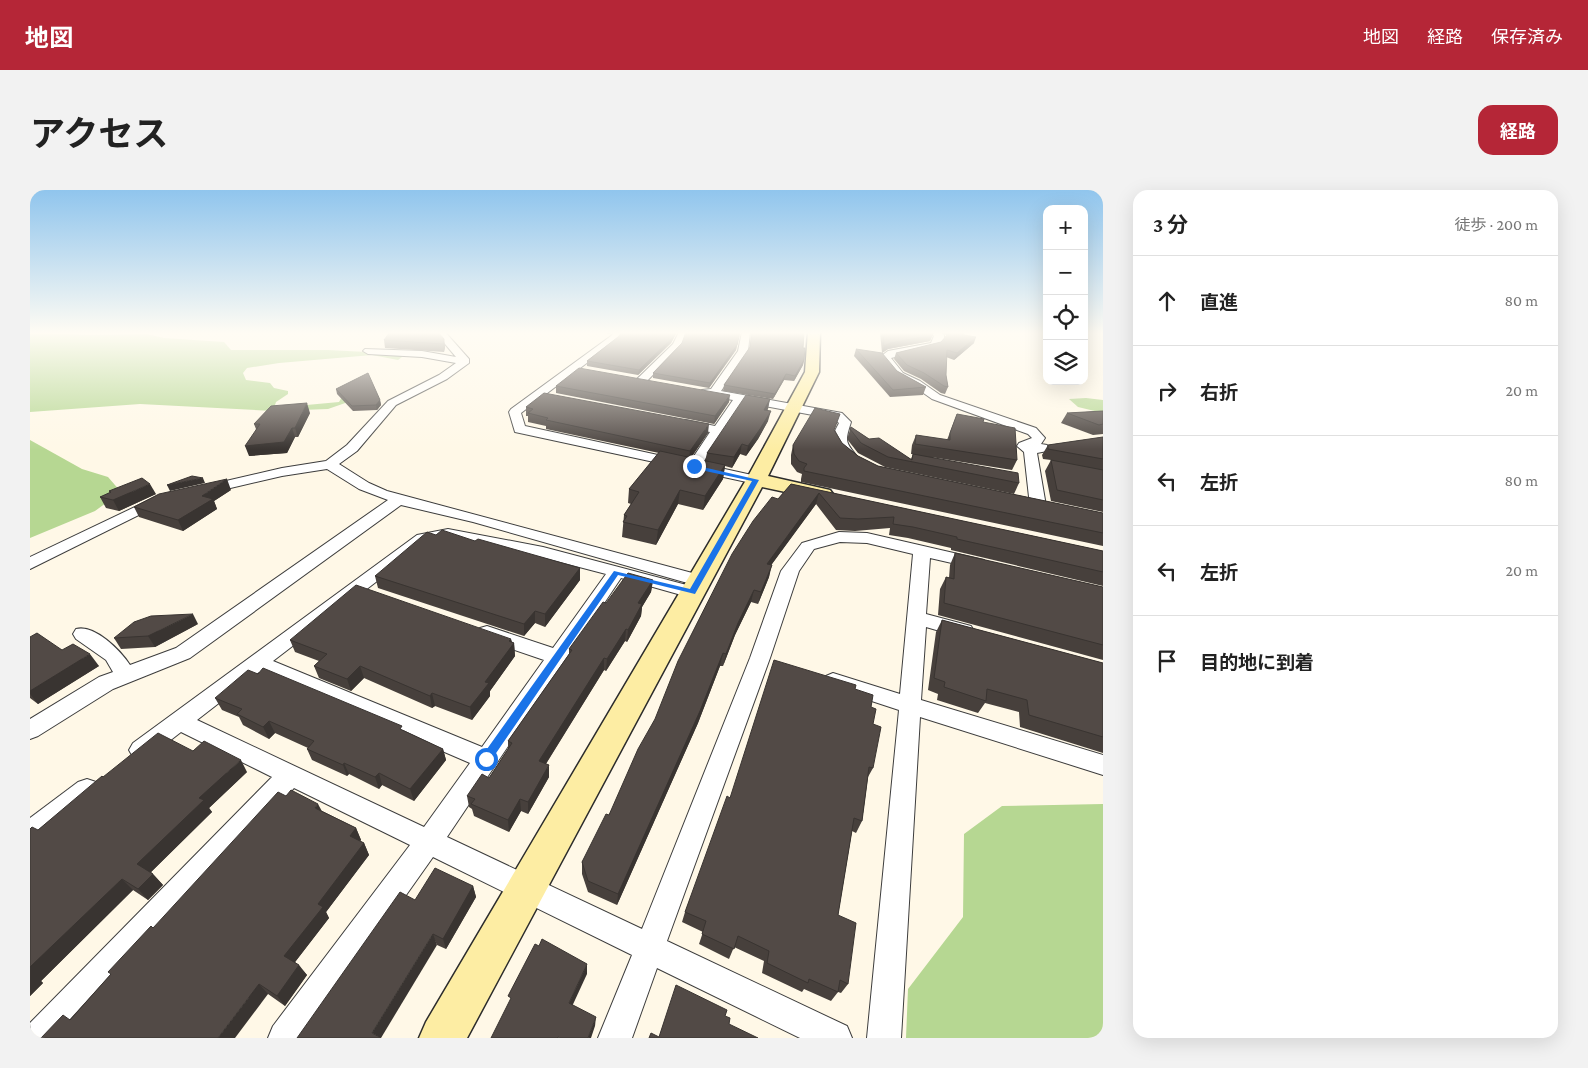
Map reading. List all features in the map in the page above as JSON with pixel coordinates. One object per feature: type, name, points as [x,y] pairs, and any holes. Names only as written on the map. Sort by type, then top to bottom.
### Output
[{"type":"street","points":[[190,494],[282,472],[330,464],[352,448],[392,403],[452,372]]},
{"type":"street","points":[[576,372],[515,412],[518,429],[842,498]]},
{"type":"street","points":[[646,372],[636,380],[659,384]]},
{"type":"street","points":[[713,394],[728,372]]},
{"type":"street","points":[[442,1038],[756,480],[812,372]]},
{"type":"street","points":[[896,372],[936,397],[1032,431],[1038,438],[1035,444],[1024,446],[1031,456],[1050,466]]},
{"type":"street","points":[[695,390],[838,416],[846,422],[838,439],[842,449],[847,456],[867,466]]},
{"type":"street","points":[[539,395],[558,398]]},
{"type":"street","points":[[694,466],[740,398]]},
{"type":"street","points":[[671,421],[718,430]]},
{"type":"street","points":[[1031,456],[1057,446]]},
{"type":"street","points":[[1020,502],[1043,506],[1034,481],[1031,456]]},
{"type":"street","points":[[330,464],[342,474],[367,489],[398,500],[473,518],[695,587]]},
{"type":"street","points":[[1016,478],[1034,481]]},
{"type":"street","points":[[30,564],[158,500],[174,497]]},
{"type":"street","points":[[30,730],[106,683],[183,653],[398,500]]},
{"type":"street","points":[[124,762],[257,662],[364,592],[423,538],[448,534],[543,552],[617,572],[695,587]]},
{"type":"street","points":[[615,1038],[650,947],[769,661],[790,571],[808,546],[840,537],[867,538],[998,569]]},
{"type":"street","points":[[884,1038],[922,551]]},
{"type":"street","points":[[285,1038],[429,840],[617,572]]},
{"type":"street","points":[[917,618],[982,636]]},
{"type":"street","points":[[474,629],[557,657]]},
{"type":"street","points":[[83,634],[112,655],[126,676]]},
{"type":"street","points":[[257,662],[486,759]]},
{"type":"street","points":[[816,676],[1103,764]]},
{"type":"street","points":[[179,721],[527,887],[836,1038]]},
{"type":"street","points":[[38,1038],[291,774]]},
{"type":"street","points":[[30,833],[100,780]]},
{"type":"green space","points":[[30,372],[244,372],[246,380],[270,383],[274,388],[288,391],[288,394],[276,402],[274,408],[339,402],[343,395],[351,401],[328,409],[273,411],[140,404],[30,412]]},
{"type":"green space","points":[[1069,399],[1103,400],[1103,413],[1078,407]]},
{"type":"green space","points":[[30,440],[82,469],[108,477],[121,492],[95,511],[30,538]]},
{"type":"green space","points":[[1103,804],[1103,1038],[906,1038],[908,989],[963,917],[964,834],[1002,806]]},
{"type":"building","points":[[574,372],[599,372],[730,395],[715,416],[556,386]]},
{"type":"building","points":[[654,372],[718,372],[710,383],[653,373]]},
{"type":"building","points":[[733,372],[797,372],[795,376],[786,374],[775,394],[724,385]]},
{"type":"building","points":[[876,372],[898,372],[926,387],[893,390]]},
{"type":"building","points":[[921,372],[946,372],[948,387],[944,386]]},
{"type":"building","points":[[368,373],[380,400],[376,405],[352,406],[336,389]]},
{"type":"building","points":[[544,393],[709,424],[690,451],[546,420],[548,418],[528,413],[533,409],[526,407]]},
{"type":"building","points":[[746,395],[770,399],[764,410],[771,411],[760,429],[748,446],[742,444],[734,457],[707,453]]},
{"type":"building","points":[[307,403],[295,428],[292,428],[284,442],[245,446],[260,424],[254,424],[271,406]]},
{"type":"building","points":[[815,408],[840,414],[834,430],[842,443],[858,456],[878,466],[1103,513],[1103,533],[804,471],[807,464],[799,461],[794,454],[793,445]]},
{"type":"building","points":[[1103,411],[1103,424],[1099,425],[1067,413]]},
{"type":"building","points":[[957,414],[984,419],[983,422],[1015,428],[1017,460],[915,444],[916,435],[950,440],[950,433]]},
{"type":"building","points":[[851,427],[869,439],[879,438],[912,460],[913,454],[1018,473],[1019,483],[888,457],[861,443],[850,429]]},
{"type":"building","points":[[1103,437],[1103,459],[1048,449],[1048,445]]},
{"type":"building","points":[[660,451],[725,465],[705,496],[680,490],[658,530],[623,522],[627,516],[624,515],[639,492],[629,489]]},
{"type":"building","points":[[1051,460],[1103,470],[1103,500],[1057,490]]},
{"type":"building","points":[[192,476],[203,478],[167,485]]},
{"type":"building","points":[[142,478],[150,484],[113,500],[100,497],[111,492],[109,491]]},
{"type":"building","points":[[227,479],[202,496],[213,499],[178,520],[134,507],[159,494]]},
{"type":"building","points":[[791,484],[1103,551],[1103,572],[957,539],[957,537],[893,524],[894,517],[840,518],[819,493],[767,564],[772,565],[761,592],[754,590],[726,654],[723,653],[700,711],[618,894],[588,881],[582,862],[606,814],[609,815],[638,749],[655,719],[678,661],[732,554],[753,521],[772,497],[778,499]]},
{"type":"building","points":[[442,530],[475,541],[478,539],[580,568],[545,614],[535,611],[524,624],[375,576],[427,532],[436,535]]},
{"type":"building","points":[[955,553],[1103,587],[1103,645],[944,603],[946,577],[954,579]]},
{"type":"building","points":[[628,573],[653,580],[638,603],[642,604],[628,630],[626,629],[607,659],[604,658],[539,761],[549,765],[528,802],[520,799],[508,820],[471,804],[475,799],[467,796],[482,774],[489,778],[512,743],[508,741],[572,650],[569,649],[603,602],[606,603]]},
{"type":"building","points":[[356,585],[511,639],[509,641],[514,643],[485,682],[489,683],[470,707],[432,693],[430,696],[360,666],[347,679],[314,666],[327,654],[290,640]]},
{"type":"building","points":[[193,614],[148,636],[114,638],[134,622],[151,616]]},
{"type":"building","points":[[942,620],[1103,663],[1103,737],[1029,715],[1027,700],[987,689],[986,701],[944,687],[945,682],[934,678]]},
{"type":"building","points":[[37,633],[62,650],[73,644],[90,654],[30,691],[30,637]]},
{"type":"building","points":[[774,660],[856,685],[855,689],[873,695],[871,707],[876,709],[873,724],[881,727],[873,768],[869,767],[862,821],[854,818],[838,915],[856,923],[848,984],[840,980],[838,992],[809,979],[808,983],[767,963],[769,951],[738,936],[734,949],[702,934],[706,921],[685,912],[727,796],[730,798]]},
{"type":"building","points":[[263,668],[402,726],[400,729],[443,749],[410,789],[379,773],[375,777],[307,749],[314,741],[269,721],[263,727],[237,714],[242,709],[215,698],[248,670],[258,674]]},
{"type":"building","points":[[158,733],[193,751],[204,741],[241,760],[199,798],[204,800],[137,864],[153,874],[138,889],[122,879],[30,967],[30,829],[32,827],[38,830],[102,776]]},
{"type":"building","points":[[291,790],[318,804],[315,808],[356,828],[350,836],[364,843],[318,904],[323,907],[284,956],[299,965],[277,996],[259,984],[218,1038],[41,1038],[63,1015],[70,1020],[111,974],[108,972],[151,926],[153,928],[278,792],[286,796]]},
{"type":"building","points":[[435,868],[473,886],[443,939],[433,934],[372,1033],[381,1038],[297,1038],[400,892],[415,900]]},
{"type":"building","points":[[542,939],[587,964],[569,1003],[596,1017],[588,1038],[491,1038],[511,998],[508,996],[535,944],[539,946]]},
{"type":"building","points":[[676,985],[727,1010],[725,1016],[730,1018],[729,1024],[758,1038],[649,1038],[651,1033],[659,1037]]},
{"type":"route","points":[[486,759],[617,572],[692,592],[756,480],[694,466]]}]
